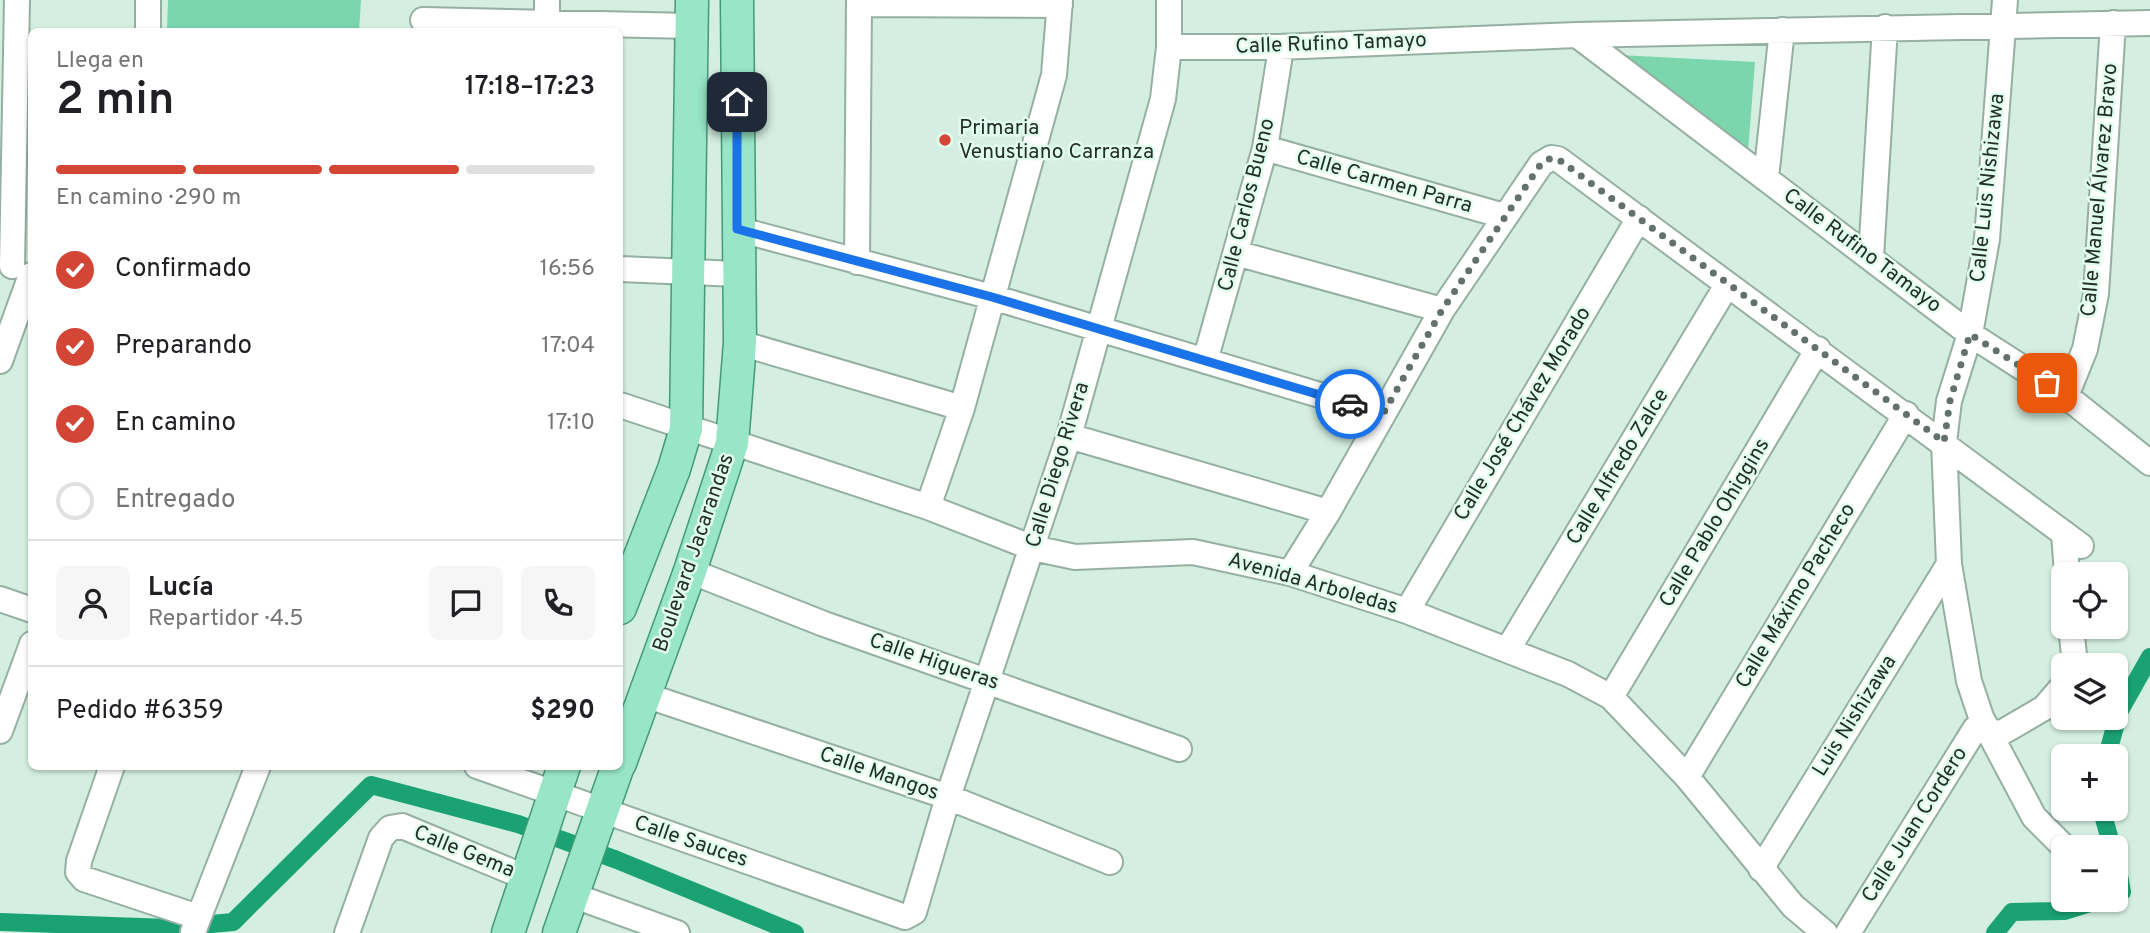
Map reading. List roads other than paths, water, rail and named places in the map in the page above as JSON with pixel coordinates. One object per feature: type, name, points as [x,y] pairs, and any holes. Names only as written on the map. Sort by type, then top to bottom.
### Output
[{"type":"main road","name":"Boulevard Jacarandas","points":[[623,754],[690,571],[732,443],[740,343],[737,0]]},
{"type":"main road","points":[[623,590],[629,553],[674,469],[686,429],[692,13]]},
{"type":"main road","name":"Boulevard Jacarandas","points":[[559,933],[617,770]]},
{"type":"main road","points":[[508,933],[556,793]]},
{"type":"street","points":[[0,361],[19,270],[17,0]]},
{"type":"street","points":[[148,0],[148,28]]},
{"type":"street","name":"Calle Diego Rivera","points":[[905,917],[914,912],[948,797],[1069,436],[1163,99],[1169,47],[1169,0]]},
{"type":"street","points":[[857,262],[859,2],[1060,3],[1054,75],[961,408],[928,507]]},
{"type":"street","name":"Calle Rufino Tamayo","points":[[1169,47],[1278,47],[1577,35],[1885,27],[2004,12],[2113,23],[2150,23]]},
{"type":"street","name":"Calle Luis Nishizawa","points":[[2004,12],[1987,239],[1970,334],[1950,401],[1944,442],[1949,564],[1969,681],[1988,729],[2035,817],[2052,835]]},
{"type":"street","points":[[423,17],[547,18],[692,13]]},
{"type":"street","name":"Calle Manuel Álvarez Bravo","points":[[2066,396],[2085,349],[2096,294],[2113,23]]},
{"type":"street","points":[[1871,257],[1885,27]]},
{"type":"street","points":[[1766,178],[1782,30]]},
{"type":"street","name":"Calle Rufino Tamayo","points":[[1577,35],[1970,334],[2066,396],[2150,463]]},
{"type":"street","name":"Calle Carlos Bueno","points":[[1205,361],[1265,148],[1279,61],[1278,47]]},
{"type":"street","name":"Calle Carmen Parra","points":[[1265,148],[1504,216]]},
{"type":"street","points":[[1290,573],[1328,512],[1442,310],[1541,164],[1551,158],[1558,159],[1639,218],[2073,540],[2069,562]]},
{"type":"street","name":"Calle José Chávez Morado","points":[[1407,611],[1639,218]]},
{"type":"street","points":[[737,229],[992,297],[1383,414]]},
{"type":"street","points":[[1236,253],[1442,310]]},
{"type":"street","points":[[623,269],[688,275],[738,274]]},
{"type":"street","name":"Calle Alfredo Zalce","points":[[1508,649],[1727,285]]},
{"type":"street","points":[[740,343],[961,408]]},
{"type":"street","name":"Calle Pablo Ohiggins","points":[[1611,697],[1818,349]]},
{"type":"street","name":"Avenida Arboledas","points":[[623,406],[928,507],[1033,548],[1075,557],[1193,552],[1290,573],[1407,611],[1568,674],[1611,697],[1687,776],[1793,906],[1825,933]]},
{"type":"street","name":"Calle Máximo Pacheco","points":[[1687,776],[1906,414]]},
{"type":"street","points":[[1069,436],[1328,512]]},
{"type":"street","name":"Luis Nishizawa","points":[[1761,869],[1949,564]]},
{"type":"street","name":"Calle Higueras","points":[[690,571],[824,624],[1179,749]]},
{"type":"street","points":[[0,599],[28,609]]},
{"type":"street","points":[[0,731],[28,655]]},
{"type":"street","name":"Calle Mangos","points":[[645,695],[948,797],[1110,862]]},
{"type":"street","points":[[1988,729],[2001,733],[2023,723],[2051,700]]},
{"type":"street","name":"Calle Juan Cordero","points":[[1848,933],[1975,729],[1988,729]]},
{"type":"street","points":[[111,770],[79,861],[78,872],[84,879],[195,925],[256,770]]},
{"type":"street","name":"Calle Sauces","points":[[489,770],[556,793],[593,837],[905,917]]},
{"type":"street","name":"Calle Gema","points":[[347,933],[381,838],[390,828],[402,826],[532,863]]},
{"type":"street","points":[[572,895],[677,933]]},
{"type":"waterway","points":[[2110,744],[2119,712],[2150,657]]},
{"type":"waterway","points":[[0,922],[169,928],[233,922],[371,785],[518,824],[617,860],[795,933]]},
{"type":"waterway","points":[[2105,821],[2109,835]]},
{"type":"waterway","points":[[1995,933],[2012,912],[2051,911]]},
{"type":"place","name":"Primaria Venustiano Carranza","points":[[945,140]]}]
